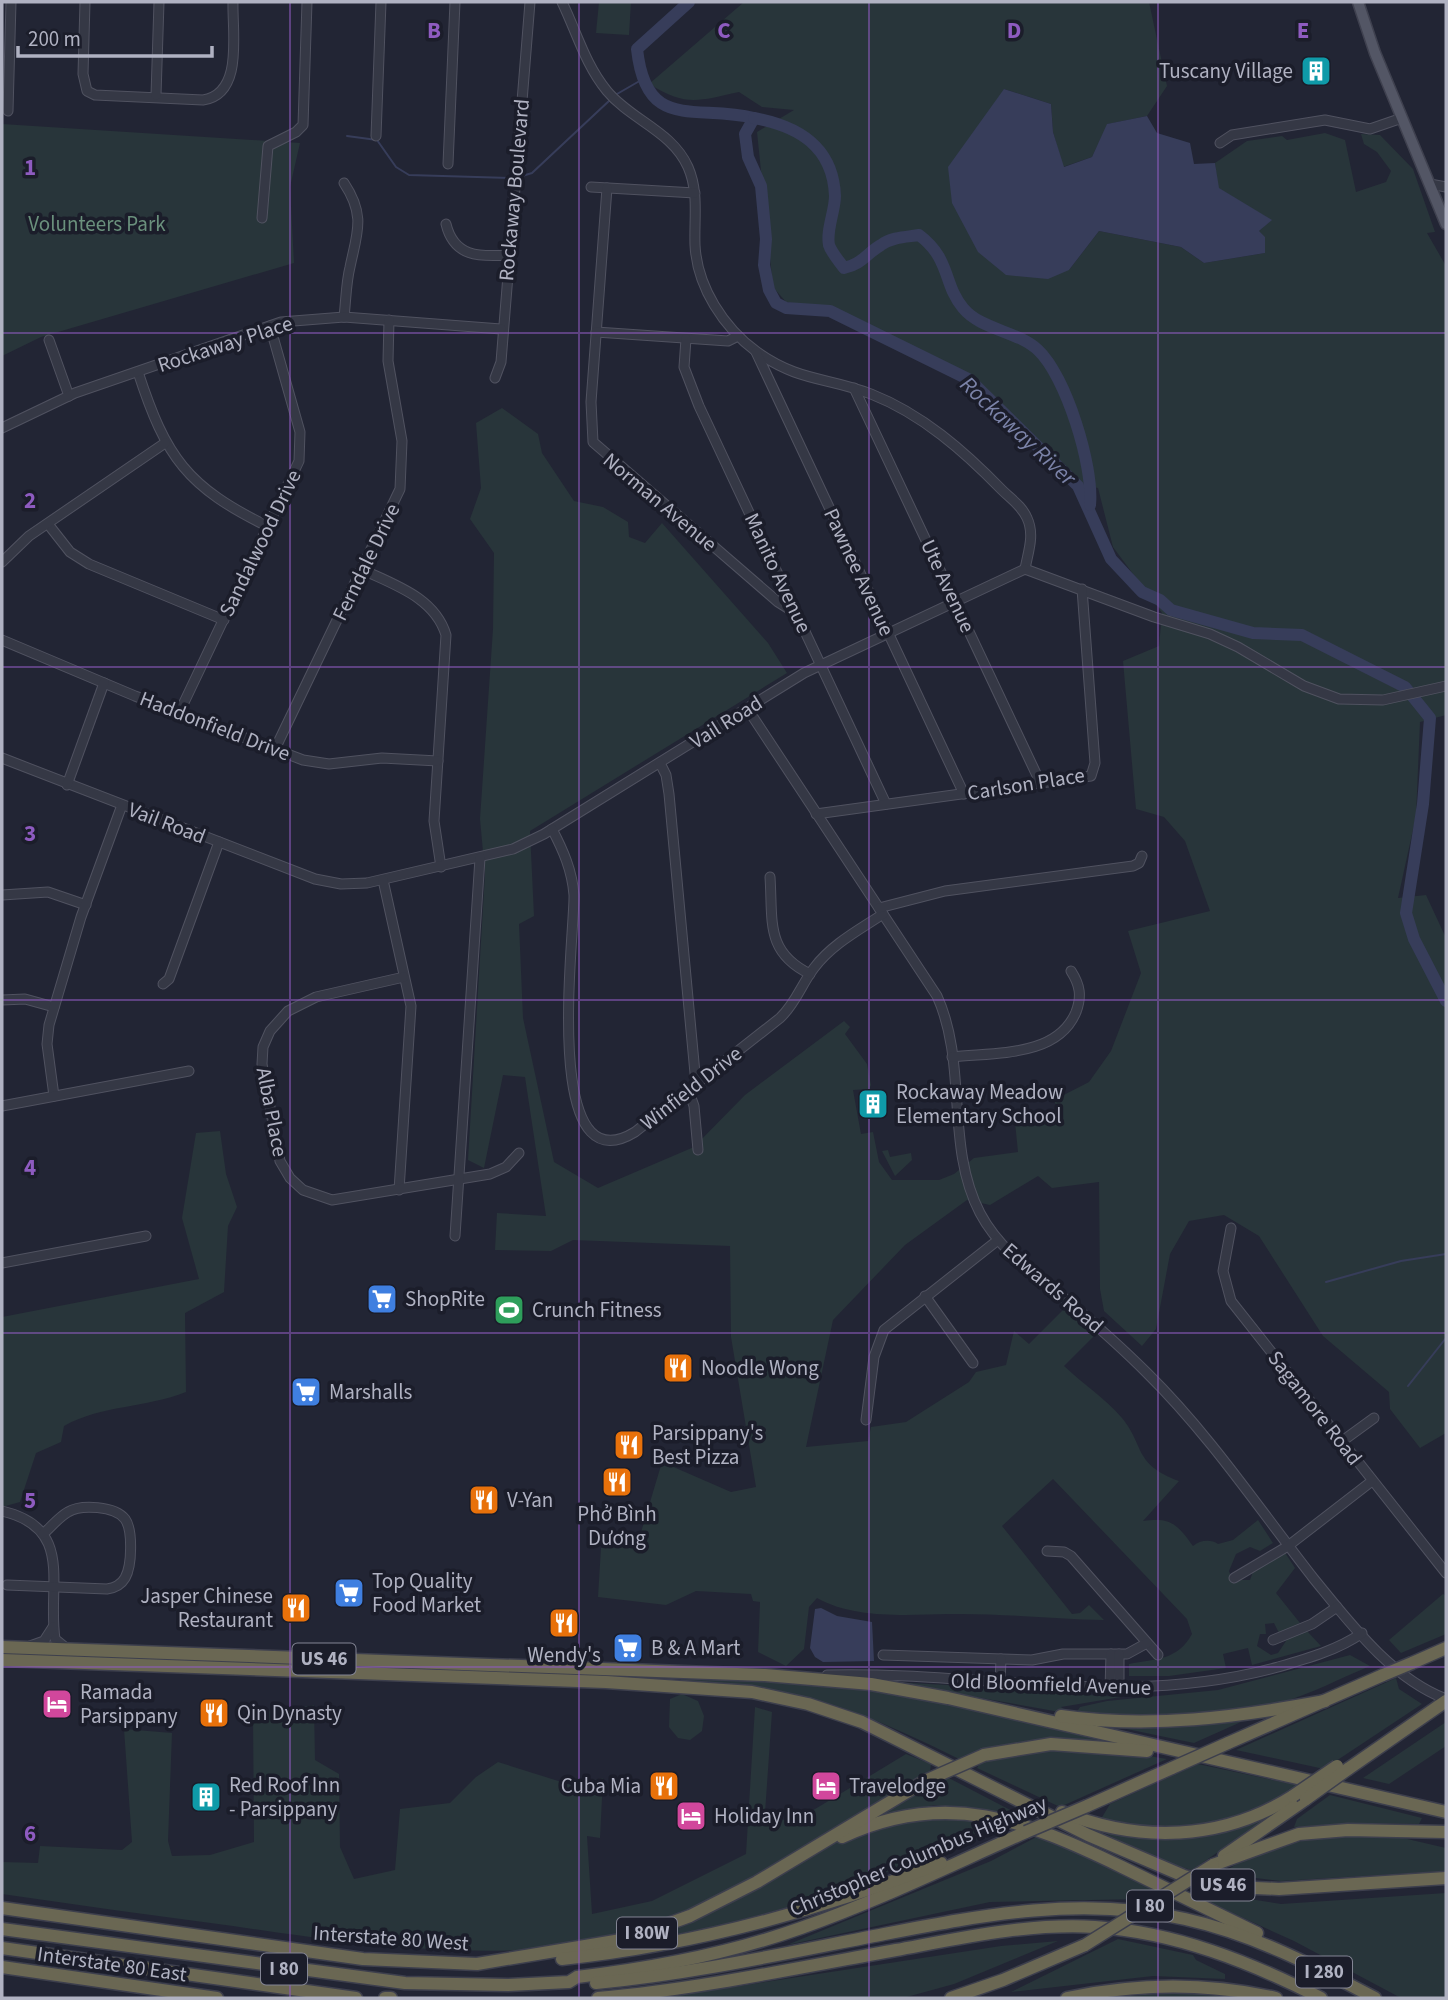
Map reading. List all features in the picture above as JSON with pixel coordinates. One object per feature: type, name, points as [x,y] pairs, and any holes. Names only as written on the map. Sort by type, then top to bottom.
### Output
[{"type":"highway","name":"US 46","points":[[2,1647],[664,1678],[752,1692],[836,1712],[895,1736],[1018,1800],[1149,1863],[1218,1884],[1293,1889],[1446,1878]]},
{"type":"highway","name":"Christopher Columbus Highway","points":[[2,1928],[405,1983],[508,1986],[569,1982],[577,1977],[697,1958],[776,1937],[868,1903],[1446,1648]]},
{"type":"highway","name":"US 46","points":[[2,1660],[664,1678],[792,1676],[897,1689],[1030,1716],[1446,1812]]},
{"type":"highway","points":[[1030,1716],[1039,1713],[1113,1721],[1223,1718],[1325,1701]]},
{"type":"highway","points":[[1018,1800],[1028,1798],[1076,1818],[1106,1826],[1172,1834],[1209,1830],[1266,1812],[1299,1797],[1343,1768],[1391,1730],[1407,1728],[1443,1703]]},
{"type":"highway","points":[[801,1856],[925,1781],[984,1755],[1051,1744],[1111,1746],[1164,1753],[1176,1750]]},
{"type":"highway","name":"I 80","points":[[951,1998],[1003,1980],[1085,1945],[1213,1865],[1299,1797]]},
{"type":"highway","points":[[801,1856],[867,1826],[902,1817],[953,1813],[997,1817],[1072,1842],[1267,1938],[1272,1947]]},
{"type":"highway","points":[[1213,1865],[1232,1860],[1273,1841],[1309,1833],[1348,1830],[1446,1832]]},
{"type":"highway","name":"Interstate 80 West","points":[[2,1908],[350,1957],[477,1964],[593,1947],[644,1934],[710,1907],[801,1856]]},
{"type":"highway","points":[[477,1964],[601,1955],[713,1934],[836,1901],[955,1858],[964,1860]]},
{"type":"highway","points":[[569,1982],[579,1985],[659,1976],[988,1915],[1063,1907],[1094,1907],[1170,1916],[1214,1926],[1272,1947]]},
{"type":"highway","points":[[598,1998],[732,1980],[1001,1931],[1074,1926],[1135,1931],[1192,1944],[1259,1968],[1321,1998]]},
{"type":"highway","name":"I 280","points":[[1272,1947],[1375,1998]]},
{"type":"highway","name":"I 80","points":[[2,1948],[356,1998]]},
{"type":"highway","name":"Interstate 80 East","points":[[2,1967],[217,1998]]},
{"type":"highway","points":[[1067,1998],[1121,1988],[1173,1985],[1234,1990],[1276,1998]]},
{"type":"highway","points":[[385,1998],[391,1998]]},
{"type":"main road","points":[[1358,2],[1446,225]]},
{"type":"street","points":[[8,111],[11,2]]},
{"type":"street","points":[[85,2],[83,84],[87,92],[95,95],[156,95],[207,99],[225,87],[231,75],[233,2]]},
{"type":"street","points":[[156,95],[159,2]]},
{"type":"street","points":[[262,218],[268,146],[296,132],[303,125],[307,2]]},
{"type":"street","points":[[376,135],[381,2]]},
{"type":"street","points":[[448,164],[455,2]]},
{"type":"street","name":"Rockaway Boulevard","points":[[495,378],[500,362],[508,255],[517,191],[530,2]]},
{"type":"street","points":[[562,2],[588,64],[608,93],[676,148],[688,167],[695,193],[695,246],[699,271],[718,312],[755,351],[797,374],[854,388],[894,405],[940,432],[1022,509],[1030,526],[1031,538],[1025,569],[1154,618],[1223,640],[1327,696],[1362,701],[1392,699],[1442,687]]},
{"type":"street","points":[[1220,143],[1231,135],[1316,121],[1370,129],[1402,118]]},
{"type":"street","points":[[344,183],[353,196],[360,228],[349,269],[344,317]]},
{"type":"street","points":[[1430,184],[1446,187]]},
{"type":"street","points":[[591,187],[695,193]]},
{"type":"street","name":"Norman Avenue","points":[[607,188],[591,433],[595,445],[778,602],[797,614]]},
{"type":"street","points":[[446,224],[454,246],[461,251],[508,255]]},
{"type":"street","name":"Rockaway Place","points":[[2,428],[69,396],[270,326],[296,320],[344,317],[501,329]]},
{"type":"street","name":"Ferndale Drive","points":[[275,749],[397,498],[402,476],[402,441],[388,361],[389,320]]},
{"type":"street","name":"Sandalwood Drive","points":[[179,713],[294,477],[301,443],[270,326]]},
{"type":"street","points":[[596,332],[728,341],[738,336]]},
{"type":"street","name":"Manito Avenue","points":[[686,339],[686,376],[886,804]]},
{"type":"street","points":[[49,340],[69,396]]},
{"type":"street","name":"Pawnee Avenue","points":[[755,351],[964,794]]},
{"type":"street","points":[[138,372],[165,443],[192,477],[211,495],[269,527]]},
{"type":"street","name":"Ute Avenue","points":[[854,388],[1041,784]]},
{"type":"street","points":[[2,562],[29,536],[165,443]]},
{"type":"street","points":[[48,524],[71,552],[89,564],[224,620]]},
{"type":"street","name":"Vail Road","points":[[2,758],[327,882],[354,885],[383,880],[513,849],[552,829],[747,708],[821,666],[1025,569]]},
{"type":"street","points":[[363,570],[428,604],[443,626],[446,657],[434,832],[441,867]]},
{"type":"street","name":"Carlson Place","points":[[816,814],[1071,780],[1094,773],[1082,589]]},
{"type":"street","name":"Haddonfield Drive","points":[[2,640],[179,713],[303,760],[330,764],[382,758],[438,761]]},
{"type":"street","points":[[67,785],[104,683]]},
{"type":"street","name":"Edwards Road","points":[[747,708],[937,996],[947,1021],[964,1173],[981,1216],[998,1240],[1151,1377],[1211,1446],[1337,1607],[1362,1633]]},
{"type":"street","points":[[660,763],[666,775],[669,794],[698,1150]]},
{"type":"street","points":[[54,1096],[47,1044],[54,1007],[86,905],[122,805]]},
{"type":"street","name":"Winfield Drive","points":[[552,829],[569,866],[573,892],[569,1037],[574,1095],[581,1121],[597,1136],[623,1137],[635,1132],[692,1087],[791,1007],[810,974],[831,949],[881,911],[921,897],[1133,866],[1139,863],[1142,856]]},
{"type":"street","points":[[163,984],[169,979],[219,842]]},
{"type":"street","points":[[455,1236],[480,858]]},
{"type":"street","points":[[770,877],[780,951],[791,964],[810,974]]},
{"type":"street","points":[[383,880],[404,977],[410,1019],[399,1190]]},
{"type":"street","points":[[2,895],[48,892],[86,905]]},
{"type":"street","points":[[952,1057],[1040,1046],[1056,1037],[1073,1018],[1080,1001],[1079,984],[1071,971]]},
{"type":"street","name":"Alba Place","points":[[404,977],[323,995],[296,1007],[275,1023],[266,1038],[262,1055],[278,1155],[284,1170],[295,1184],[310,1194],[332,1200],[498,1171],[514,1162],[519,1153]]},
{"type":"street","points":[[2,1000],[24,999],[54,1007]]},
{"type":"street","points":[[2,1106],[189,1071]]},
{"type":"street","name":"Sagamore Road","points":[[1231,1228],[1223,1271],[1231,1301],[1446,1573]]},
{"type":"street","points":[[2,1263],[146,1236]]},
{"type":"street","points":[[866,1420],[879,1337],[890,1322],[998,1240]]},
{"type":"street","points":[[925,1296],[973,1363]]},
{"type":"street","points":[[1342,1443],[1374,1418]]},
{"type":"street","points":[[1234,1578],[1288,1546],[1372,1481]]},
{"type":"street","points":[[3,1582],[107,1589],[119,1584],[129,1565],[129,1527],[125,1519],[115,1511],[75,1509],[43,1534]]},
{"type":"street","points":[[2,1511],[26,1520],[43,1534],[54,1561],[53,1626],[58,1642],[71,1650]]},
{"type":"street","points":[[1047,1551],[1064,1552],[1070,1556],[1158,1655]]},
{"type":"street","points":[[1273,1640],[1312,1624],[1337,1607]]},
{"type":"street","points":[[24,1648],[44,1641],[53,1626]]},
{"type":"street","points":[[1362,1633],[1407,1676],[1443,1703]]},
{"type":"street","name":"Old Bloomfield Avenue","points":[[792,1676],[840,1675],[1115,1689],[1193,1685],[1247,1675],[1321,1652],[1362,1633]]},
{"type":"street","points":[[883,1655],[1032,1660],[1063,1654],[1133,1653],[1147,1643]]},
{"type":"street","points":[[1115,1654],[1115,1689]]},
{"type":"street","points":[[1000,1684],[1001,1659]]},
{"type":"green space","points":[[599,2],[631,2],[629,35],[596,33]]},
{"type":"green space","points":[[744,2],[1149,2],[1167,86],[1147,116],[1108,124],[1092,157],[1063,167],[1053,132],[1051,104],[1004,89],[1069,270],[1099,231],[1181,247],[1204,263],[1265,253],[1259,231],[1271,220],[1218,188],[1215,163],[1247,141],[1282,136],[1287,140],[1325,133],[1345,140],[1356,192],[1386,182],[1391,171],[1377,152],[1364,144],[1361,134],[1380,135],[1413,169],[1435,232],[1427,233],[1446,266],[1446,715],[1420,722],[1416,816],[1398,898],[1426,895],[1446,938],[1446,1433],[1420,1448],[1390,1409],[1389,1392],[1323,1336],[1259,1236],[1224,1215],[1189,1221],[1170,1254],[1156,1329],[1142,1346],[1104,1311],[1100,1289],[1099,1182],[1052,1188],[1038,1176],[990,1205],[967,1200],[905,1245],[833,1320],[806,1447],[868,1441],[871,1427],[906,1422],[969,1382],[976,1372],[1006,1365],[1014,1331],[1029,1344],[1066,1307],[1097,1333],[1064,1366],[1122,1418],[1142,1454],[1154,1468],[1179,1481],[1143,1521],[1167,1521],[1178,1527],[1193,1546],[1199,1542],[1212,1541],[1218,1544],[1233,1540],[1258,1520],[1273,1543],[1260,1551],[1250,1547],[1236,1554],[1229,1571],[1232,1580],[1250,1580],[1256,1563],[1284,1551],[1295,1568],[1276,1593],[1300,1623],[1279,1633],[1274,1623],[1265,1624],[1266,1634],[1260,1634],[1257,1646],[1271,1655],[1278,1653],[1290,1635],[1306,1630],[1321,1646],[1252,1665],[1248,1648],[1223,1654],[1226,1668],[1169,1676],[1129,1676],[1129,1664],[1165,1657],[1180,1649],[1192,1634],[1187,1619],[1053,1479],[1002,1526],[1072,1614],[1080,1613],[1089,1605],[1104,1620],[987,1614],[864,1613],[847,1610],[817,1598],[809,1607],[804,1649],[786,1666],[758,1652],[760,1602],[753,1601],[751,1594],[696,1591],[666,1605],[598,1597],[601,1548],[639,1539],[662,1462],[731,1492],[756,1487],[731,1337],[730,1246],[573,1240],[551,1251],[495,1250],[497,1213],[546,1216],[525,1077],[503,1075],[484,1168],[468,1160],[485,874],[480,819],[493,629],[494,553],[470,519],[481,488],[476,423],[502,408],[538,434],[542,453],[574,501],[603,507],[628,522],[629,537],[645,543],[662,523],[768,643],[787,673],[530,831],[534,916],[519,924],[523,1018],[554,1162],[598,1188],[694,1147],[745,1095],[844,1021],[850,1027],[845,1034],[867,1064],[871,1085],[869,1089],[853,1090],[861,1134],[873,1132],[879,1162],[892,1180],[939,1180],[954,1174],[974,1158],[1018,1152],[1015,1122],[1059,1112],[1054,1100],[1089,1082],[1111,1051],[1141,973],[1128,931],[1210,911],[1185,841],[1164,817],[1136,809],[1123,661],[1159,646],[1162,613],[1113,547],[1098,488],[1083,485],[978,380],[832,308],[786,302],[773,287],[757,132],[794,110],[762,107],[739,92],[702,99],[683,99],[649,84]]},
{"type":"green space","name":"Volunteers Park","points":[[2,124],[300,143],[290,187],[294,263],[41,337],[2,356]]},
{"type":"green space","points":[[220,1131],[226,1174],[237,1207],[228,1226],[224,1292],[185,1313],[186,1392],[93,1414],[64,1426],[61,1442],[36,1453],[20,1502],[2,1507],[2,1317],[199,1279],[182,1218],[196,1133]]},
{"type":"green space","points":[[888,1150],[890,1157],[911,1153],[912,1160],[895,1176],[882,1151]]},
{"type":"green space","points":[[1443,1594],[1446,1596],[1446,1634],[1401,1653],[1389,1640]]},
{"type":"green space","points":[[1350,1655],[1370,1666],[1303,1695],[1256,1709],[1179,1717],[1076,1713],[1080,1707],[1107,1701],[1218,1690]]},
{"type":"green space","points":[[681,1676],[828,1684],[883,1691],[1099,1740],[1034,1740],[995,1747],[959,1759],[889,1726],[825,1702],[758,1687],[681,1681]]},
{"type":"green space","points":[[1396,1678],[1399,1689],[1422,1704],[1324,1769],[1236,1750]]},
{"type":"green space","points":[[891,1682],[948,1685],[957,1690],[975,1688],[1121,1697],[1061,1707],[1071,1714]]},
{"type":"green space","points":[[682,1694],[698,1701],[704,1716],[702,1731],[690,1740],[678,1738],[669,1727],[670,1699]]},
{"type":"green space","points":[[314,1705],[315,1760],[339,1774],[340,1847],[354,1879],[395,1870],[400,1809],[450,1803],[476,1777],[498,1762],[571,1785],[603,1778],[600,1838],[587,1836],[592,1914],[652,1901],[746,1854],[755,1707],[772,1712],[765,1813],[792,1823],[906,1754],[931,1764],[930,1772],[802,1851],[702,1905],[668,1921],[620,1937],[567,1946],[453,1950],[338,1941],[2,1894],[2,1862],[38,1863],[40,1846],[122,1850],[132,1842],[124,1729],[172,1733],[168,1841],[172,1856],[210,1855],[254,1842],[253,1714]]},
{"type":"green space","points":[[1241,1722],[1194,1743],[1117,1727]]},
{"type":"green space","points":[[1446,1722],[1446,1746],[1389,1784],[1363,1778]]},
{"type":"green space","points":[[1053,1748],[1131,1753],[1167,1759],[1060,1807],[977,1768],[980,1763],[1010,1753]]},
{"type":"green space","points":[[1198,1764],[1301,1786],[1251,1810],[1204,1824],[1156,1827],[1101,1819],[1110,1804]]},
{"type":"green space","points":[[945,1776],[1022,1816],[934,1805],[866,1819]]},
{"type":"green space","points":[[1330,1795],[1422,1818],[1419,1824],[1367,1823],[1294,1827],[1297,1819]]},
{"type":"green space","points":[[1279,1810],[1192,1870],[1165,1863],[1094,1828],[1150,1837],[1193,1838],[1216,1834]]},
{"type":"green space","points":[[957,1816],[1017,1825],[799,1904],[719,1926],[609,1947],[860,1832],[893,1822]]},
{"type":"green space","points":[[1044,1833],[1159,1890],[1143,1899],[990,1902],[787,1945],[991,1861]]},
{"type":"green space","points":[[1390,1835],[1446,1848],[1446,1871],[1281,1881],[1232,1875],[1226,1871],[1244,1859],[1284,1845],[1325,1838]]},
{"type":"green space","points":[[1198,1891],[1281,1904],[1446,1893],[1446,1998],[1401,1998],[1294,1941],[1192,1895]]},
{"type":"green space","points":[[1118,1939],[1193,1955],[1196,1960],[1225,1974],[1225,1979],[1153,1976],[1011,1992]]},
{"type":"green space","points":[[1058,1941],[954,1984],[903,1998],[661,1998],[1001,1946]]},
{"type":"green space","points":[[1191,1992],[1235,1998],[1096,1998]]},
{"type":"water","points":[[1004,89],[1051,104],[1053,132],[1064,167],[1092,157],[1107,124],[1147,116],[1157,133],[1190,143],[1194,164],[1215,163],[1219,188],[1272,220],[1259,231],[1265,237],[1265,253],[1204,263],[1181,247],[1099,231],[1069,270],[1048,279],[1006,275],[978,252],[952,203],[948,167]]},
{"type":"water","points":[[821,1608],[837,1616],[872,1622],[874,1661],[823,1662],[815,1657],[810,1648],[815,1609]]},
{"type":"waterway","name":"Rockaway River","points":[[689,2],[637,49],[642,75],[651,93],[662,104],[693,112],[754,118],[745,134],[748,157],[761,186],[766,239],[764,265],[769,290],[776,303],[786,308],[830,311],[970,380],[1078,486],[1111,559],[1142,592],[1160,600],[1171,610],[1253,633],[1302,635],[1405,687],[1430,718],[1423,804],[1406,913],[1414,939],[1446,1001]]},
{"type":"waterway","points":[[617,94],[643,79]]},
{"type":"waterway","points":[[519,177],[532,173],[610,100]]},
{"type":"waterway","points":[[754,118],[798,133],[820,151],[828,164],[835,196],[829,245],[844,268],[860,261],[885,242],[919,235],[937,253],[952,290],[963,308],[979,321],[1038,350],[1058,380],[1076,423],[1087,468],[1090,505]]},
{"type":"waterway","points":[[347,136],[377,140],[396,167],[409,175],[514,178]]},
{"type":"waterway","points":[[1326,1282],[1401,1261],[1446,1254]]},
{"type":"waterway","points":[[1408,1386],[1446,1338]]},
{"type":"place","name":"Tuscany Village","points":[[1316,71]]},
{"type":"place","name":"Rockaway Meadow Elementary School","points":[[873,1104]]},
{"type":"place","name":"ShopRite","points":[[382,1299]]},
{"type":"place","name":"Crunch Fitness","points":[[509,1310]]},
{"type":"place","name":"Noodle Wong","points":[[678,1368]]},
{"type":"place","name":"Marshalls","points":[[306,1392]]},
{"type":"place","name":"Parsippany's Best Pizza","points":[[629,1445]]},
{"type":"place","name":"Phở Bình Dương","points":[[617,1482]]},
{"type":"place","name":"V-Yan","points":[[484,1500]]},
{"type":"place","name":"Top Quality Food Market","points":[[349,1593]]},
{"type":"place","name":"Jasper Chinese Restaurant","points":[[296,1608]]},
{"type":"place","name":"Wendy's","points":[[564,1623]]},
{"type":"place","name":"B & A Mart","points":[[628,1648]]},
{"type":"place","name":"Ramada Parsippany","points":[[57,1704]]},
{"type":"place","name":"Qin Dynasty","points":[[214,1713]]},
{"type":"place","name":"Cuba Mia","points":[[664,1786]]},
{"type":"place","name":"Travelodge","points":[[826,1786]]},
{"type":"place","name":"Red Roof Inn - Parsippany","points":[[206,1797]]},
{"type":"place","name":"Holiday Inn","points":[[691,1816]]}]
